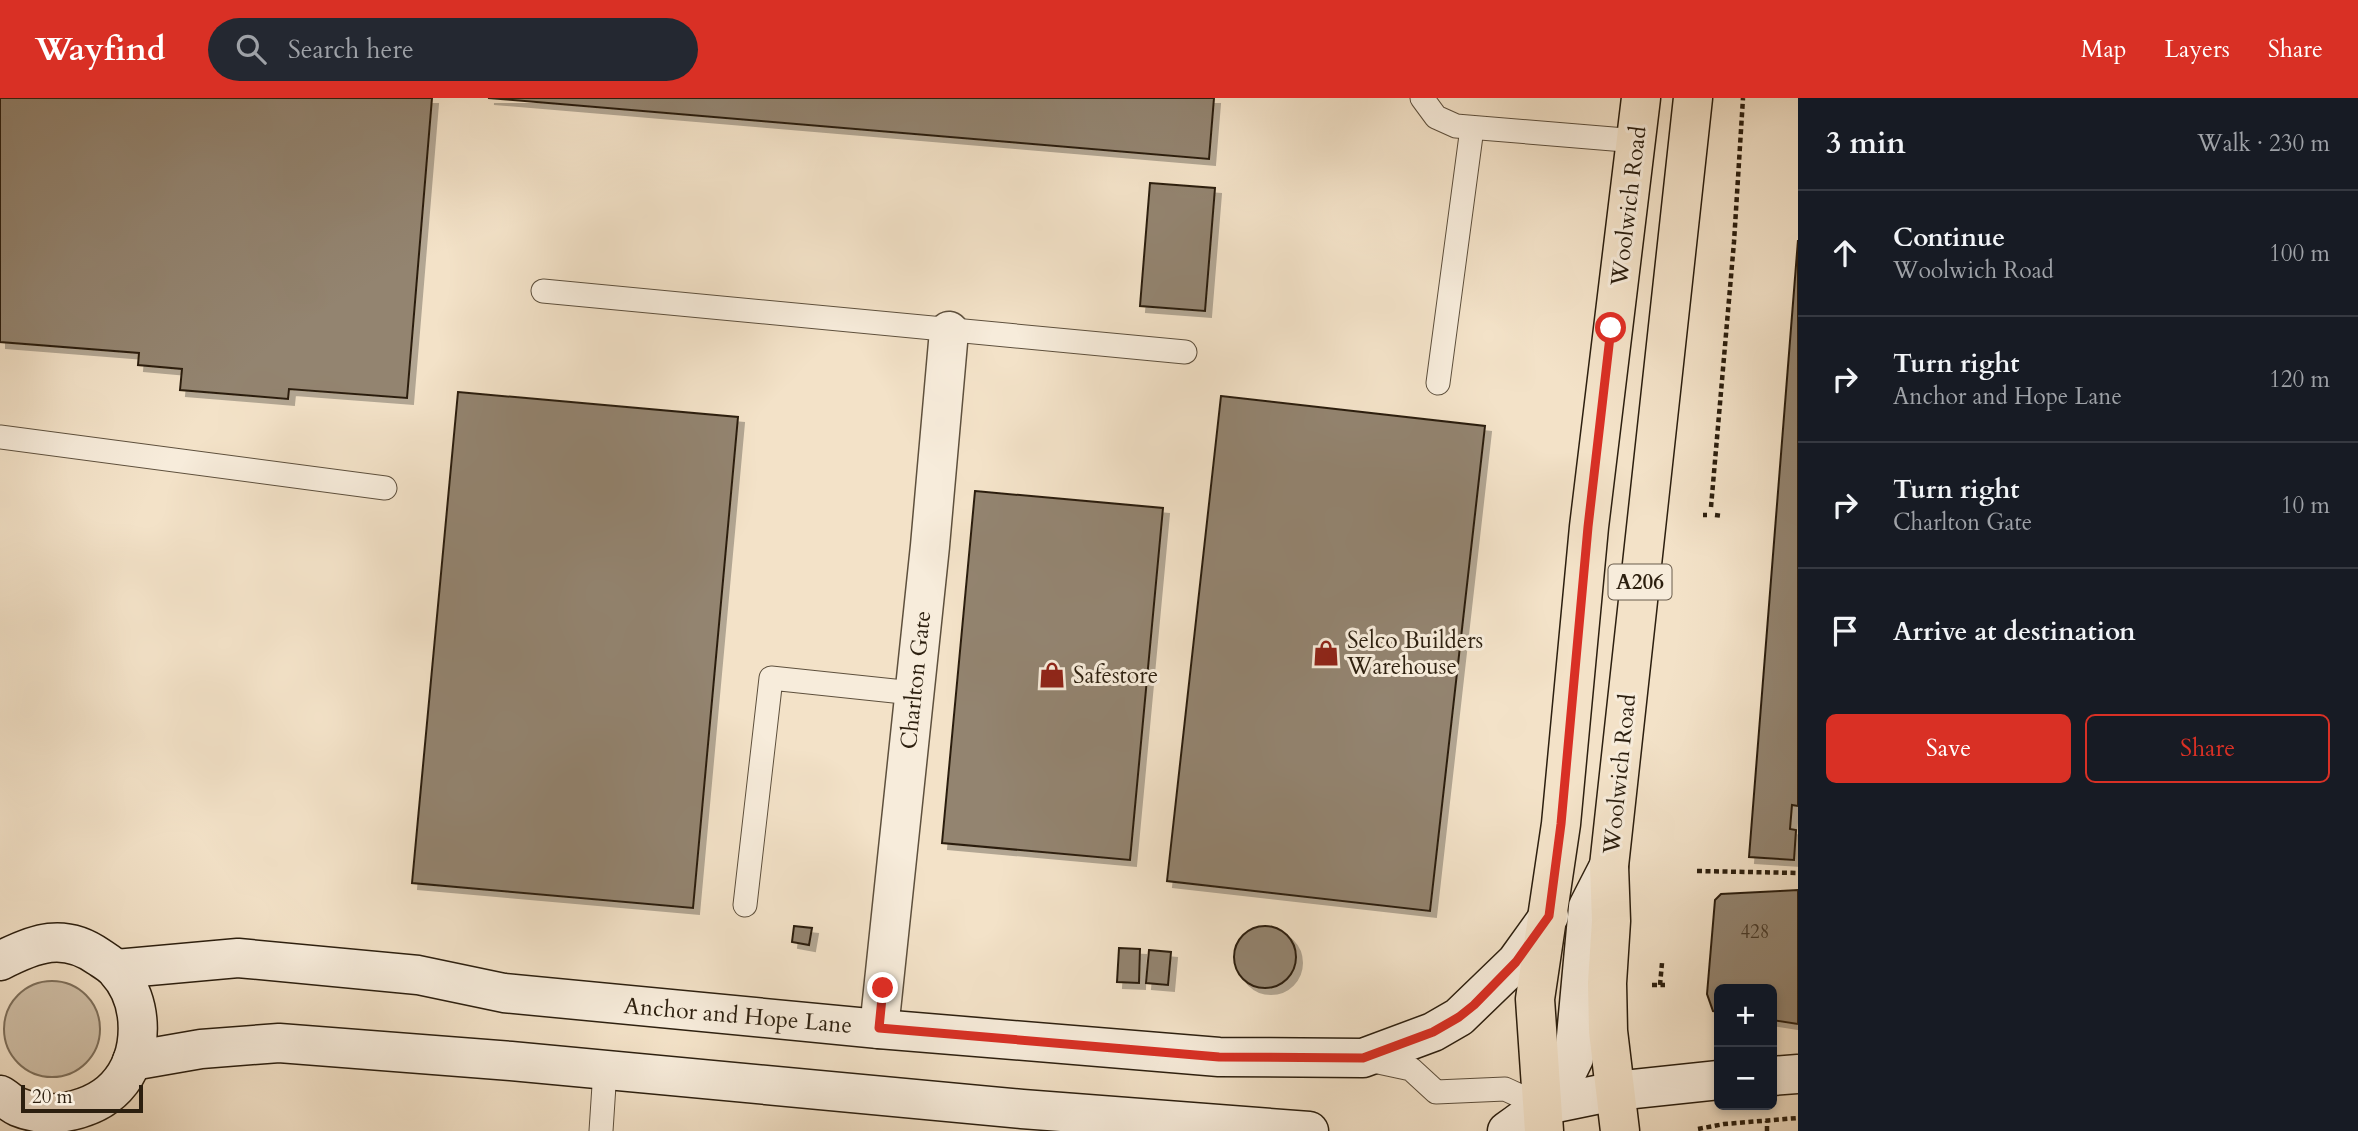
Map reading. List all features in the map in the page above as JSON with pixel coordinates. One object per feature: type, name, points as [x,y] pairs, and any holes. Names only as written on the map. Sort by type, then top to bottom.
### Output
[{"type":"main road","name":"Woolwich Road","points":[[1543,1119],[1535,999],[1561,824],[1588,527],[1642,98]]},
{"type":"main road","name":"Woolwich Road","points":[[1620,1131],[1608,1019],[1607,983],[1612,921],[1609,866],[1693,98]]},
{"type":"street","name":"Charlton Gate","points":[[879,1028],[930,546],[949,331]]},
{"type":"street","name":"Woolwich Road","points":[[1543,1119],[1574,1058],[1588,907],[1609,866]]},
{"type":"street","name":"Anchor and Hope Lane","points":[[116,969],[238,958],[418,975],[504,993],[879,1028],[1219,1057],[1363,1058],[1433,1032],[1459,1017],[1516,962],[1549,916]]},
{"type":"street","points":[[0,1094],[19,1107],[73,1121],[116,1087],[132,1061],[139,1023],[132,994],[116,969],[88,949],[59,942],[10,950]]},
{"type":"street","points":[[132,1061],[201,1049],[279,1043],[1022,1109],[1309,1131]]},
{"type":"street","points":[[1777,1076],[1798,1074]]},
{"type":"street","points":[[1507,1131],[1615,1091],[1714,1081]]},
{"type":"lane","points":[[1422,98],[1436,117],[1456,126],[1637,141]]},
{"type":"lane","points":[[1438,383],[1472,128]]},
{"type":"lane","points":[[543,291],[1185,352]]},
{"type":"lane","points":[[0,437],[385,488]]},
{"type":"lane","points":[[745,905],[771,678],[913,693]]},
{"type":"lane","name":"Anchor and Hope Lane","points":[[1363,1058],[1411,1069],[1436,1092],[1505,1089],[1543,1119]]},
{"type":"lane","points":[[601,1131],[605,1070]]},
{"type":"path","points":[[1711,507],[1733,255],[1743,98]]},
{"type":"path","points":[[1715,516],[1724,516]]},
{"type":"path","points":[[1698,872],[1798,873]]},
{"type":"path","points":[[1652,985],[1663,985],[1662,963]]},
{"type":"path","points":[[1698,1129],[1767,1119],[1798,1118]]},
{"type":"path","points":[[1767,1119],[1767,1131]]},
{"type":"shaded area","points":[[52,981],[70,985],[86,995],[96,1011],[100,1029],[96,1047],[86,1063],[70,1073],[52,1077],[34,1073],[18,1063],[8,1047],[4,1029],[8,1011],[18,995],[34,985]]},
{"type":"building","points":[[0,98],[432,98],[407,398],[289,389],[288,399],[180,390],[182,369],[138,365],[139,353],[0,342]]},
{"type":"building","points":[[488,98],[1214,98],[1209,159]]},
{"type":"building","points":[[1150,183],[1215,188],[1205,311],[1140,306]]},
{"type":"building","points":[[1798,240],[1798,806],[1792,805],[1790,829],[1796,830],[1794,860],[1749,857]]},
{"type":"building","points":[[458,392],[738,417],[693,908],[412,883]]},
{"type":"building","name":"Selco Builders Warehouse","points":[[1221,396],[1485,426],[1430,911],[1167,881]]},
{"type":"building","name":"Safestore","points":[[975,491],[1163,508],[1130,860],[942,843]]},
{"type":"building","points":[[1798,890],[1798,1024],[1777,1021],[1777,984],[1714,984],[1713,1011],[1707,994],[1715,900],[1721,894]]},
{"type":"building","points":[[794,926],[812,928],[809,945],[792,942]]},
{"type":"building","points":[[1265,926],[1277,928],[1287,935],[1294,945],[1294,969],[1287,979],[1277,986],[1265,988],[1253,986],[1243,979],[1236,969],[1234,957],[1236,945],[1243,935],[1253,928]]},
{"type":"building","points":[[1119,948],[1140,949],[1139,983],[1117,982]]},
{"type":"building","points":[[1149,950],[1171,952],[1168,985],[1146,983]]},
{"type":"place","name":"Selco Builders Warehouse","points":[[1326,653]]},
{"type":"place","name":"Safestore","points":[[1052,675]]},
{"type":"route","points":[[883,988],[879,1028],[1219,1057],[1363,1058],[1433,1032],[1474,1005],[1516,962],[1549,916],[1561,824],[1588,527],[1611,328]]}]
